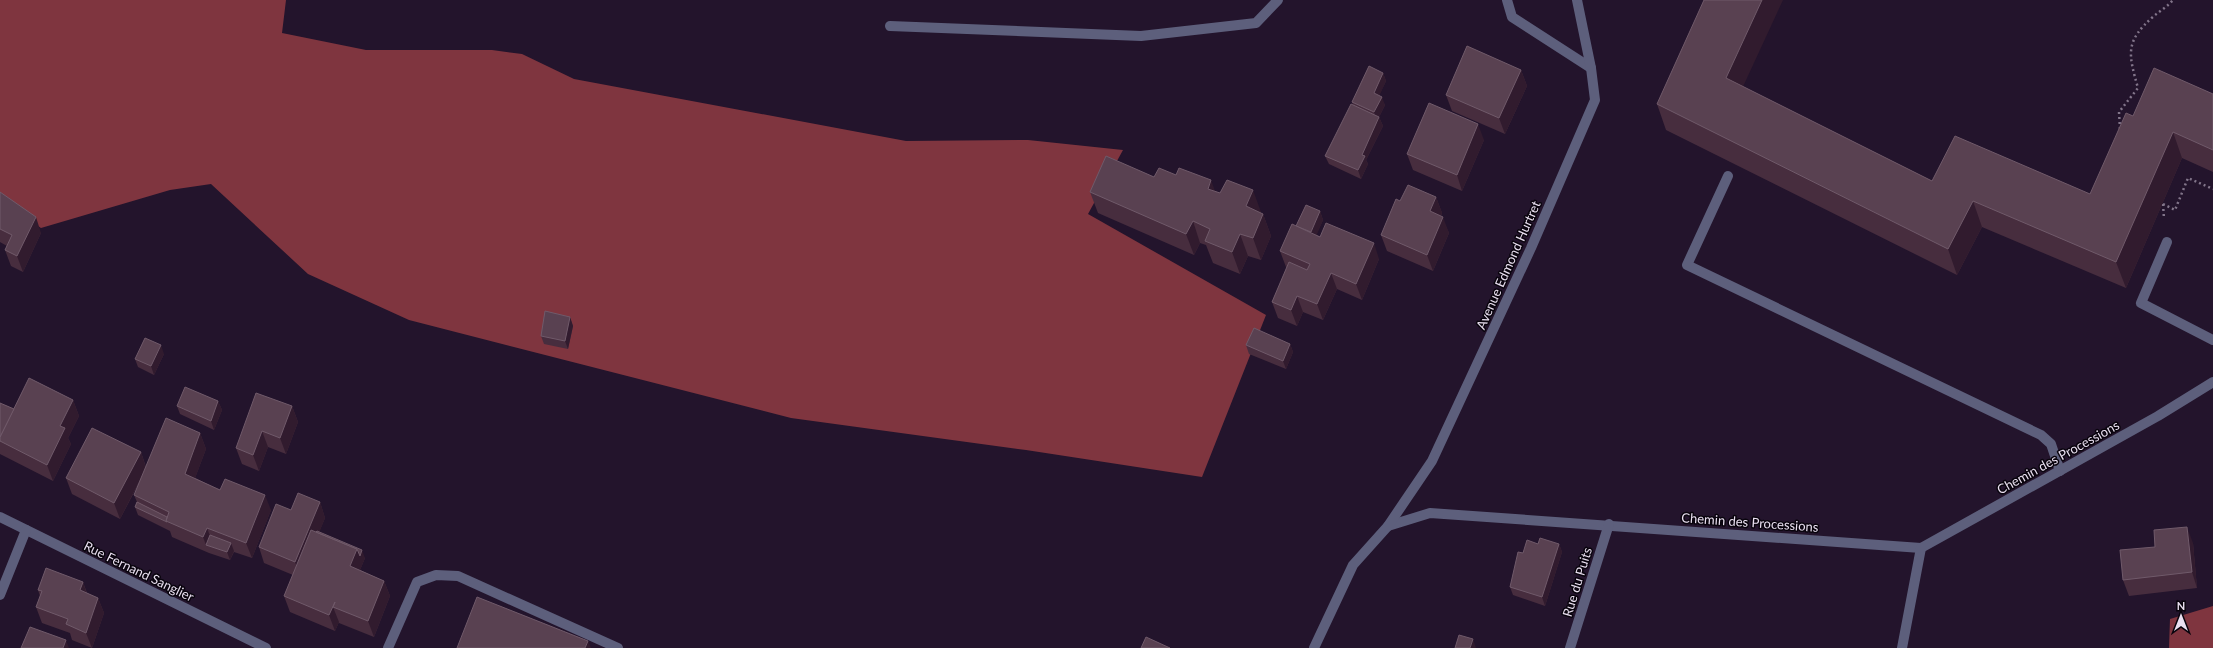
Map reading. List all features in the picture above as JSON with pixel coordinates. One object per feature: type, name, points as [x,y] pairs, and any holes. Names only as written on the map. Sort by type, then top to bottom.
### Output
[{"type":"street","points":[[890,26],[1141,36],[1256,23],[1278,0]]},
{"type":"street","points":[[1507,0],[1512,17],[1591,68]]},
{"type":"street","name":"Avenue Edmond Hurtret","points":[[1388,526],[1432,461],[1532,248],[1595,100],[1591,68],[1577,0]]},
{"type":"street","points":[[1728,176],[1687,265],[2041,435],[2051,444],[2060,471]]},
{"type":"street","points":[[2167,242],[2141,303],[2213,340]]},
{"type":"street","name":"Chemin des Processions","points":[[1388,526],[1430,513],[1609,524],[1921,548],[2158,416],[2213,382]]},
{"type":"street","name":"Rue Fernand Sanglier","points":[[0,517],[266,648]]},
{"type":"street","name":"Rue du Puits","points":[[1570,648],[1609,524]]},
{"type":"street","points":[[1314,648],[1353,565],[1388,526]]},
{"type":"street","points":[[0,595],[26,530]]},
{"type":"street","points":[[1902,648],[1921,548]]},
{"type":"street","points":[[388,648],[417,582],[436,575],[458,576],[618,648]]},
{"type":"path","points":[[2120,131],[2119,112],[2138,88],[2130,48],[2133,37],[2140,27],[2173,0]]},
{"type":"path","points":[[2163,204],[2175,210],[2188,178],[2213,189]]},
{"type":"shaded area","points":[[0,0],[286,0],[282,33],[366,50],[492,50],[522,54],[574,79],[906,141],[1028,140],[1123,150],[1088,214],[1266,315],[1202,477],[1026,450],[791,418],[409,320],[308,274],[211,184],[170,190],[41,228],[0,200]]},
{"type":"shaded area","points":[[2213,606],[2213,648],[2169,648],[2170,619]]},
{"type":"building","points":[[1704,0],[1762,0],[1726,78],[1932,181],[1955,136],[2090,194],[2126,113],[2133,116],[2154,68],[2213,94],[2213,150],[2173,132],[2116,262],[1973,201],[1948,249],[1657,104]]},
{"type":"building","points":[[1467,46],[1521,70],[1499,118],[1446,95]]},
{"type":"building","points":[[1369,66],[1383,73],[1374,93],[1382,97],[1374,112],[1352,102]]},
{"type":"building","points":[[1429,103],[1478,124],[1457,175],[1407,154]]},
{"type":"building","points":[[1351,104],[1379,117],[1362,155],[1365,156],[1358,170],[1325,156]]},
{"type":"building","points":[[1106,156],[1154,177],[1159,168],[1176,175],[1179,168],[1211,180],[1208,189],[1220,193],[1227,180],[1253,190],[1246,206],[1263,214],[1253,238],[1240,234],[1232,252],[1205,241],[1210,229],[1193,221],[1186,234],[1090,192]]},
{"type":"building","points":[[1408,185],[1436,197],[1430,211],[1443,217],[1427,255],[1381,235],[1396,199],[1400,201]]},
{"type":"building","points":[[0,192],[36,217],[17,256],[5,250],[12,235],[0,229]]},
{"type":"building","points":[[1306,205],[1320,211],[1311,232],[1296,226]]},
{"type":"building","points":[[1326,223],[1374,243],[1356,284],[1331,273],[1317,304],[1297,296],[1291,310],[1272,302],[1289,262],[1307,270],[1310,264],[1280,251],[1292,224],[1320,237]]},
{"type":"building","points":[[545,311],[570,317],[565,341],[541,336]]},
{"type":"building","points":[[1254,328],[1290,344],[1283,361],[1246,345]]},
{"type":"building","points":[[145,338],[161,345],[151,366],[135,359]]},
{"type":"building","points":[[29,378],[73,400],[60,426],[65,428],[47,465],[0,441],[0,437]]},
{"type":"building","points":[[185,387],[218,401],[211,421],[177,406]]},
{"type":"building","points":[[256,393],[292,406],[280,438],[262,431],[253,455],[236,448]]},
{"type":"building","points":[[0,403],[14,409],[0,437]]},
{"type":"building","points":[[166,418],[200,433],[185,474],[220,490],[225,479],[265,495],[246,543],[207,528],[203,537],[166,521],[169,512],[134,495]]},
{"type":"building","points":[[92,428],[141,452],[114,503],[66,478]]},
{"type":"building","points":[[298,493],[320,502],[295,562],[259,547],[276,504],[291,510]]},
{"type":"building","points":[[137,502],[167,517],[167,522],[135,507]]},
{"type":"building","points":[[2187,527],[2192,572],[2123,580],[2120,550],[2155,547],[2154,530]]},
{"type":"building","points":[[311,530],[357,549],[350,566],[384,581],[368,621],[333,607],[335,602],[329,615],[284,596]]},
{"type":"building","points":[[317,531],[362,550],[360,556],[357,549],[316,532]]},
{"type":"building","points":[[210,535],[231,543],[227,552],[206,545]]},
{"type":"building","points":[[1540,538],[1559,544],[1542,597],[1510,587],[1518,552],[1523,553],[1527,540],[1538,544]]},
{"type":"building","points":[[46,568],[83,582],[80,590],[98,598],[86,633],[66,624],[68,619],[36,607],[42,591],[38,590]]},
{"type":"building","points":[[477,597],[588,641],[585,648],[457,648]]},
{"type":"building","points":[[30,627],[66,640],[63,648],[21,648]]},
{"type":"building","points":[[1459,635],[1473,639],[1470,648],[1455,648]]},
{"type":"building","points":[[1146,637],[1170,648],[1141,648]]}]
